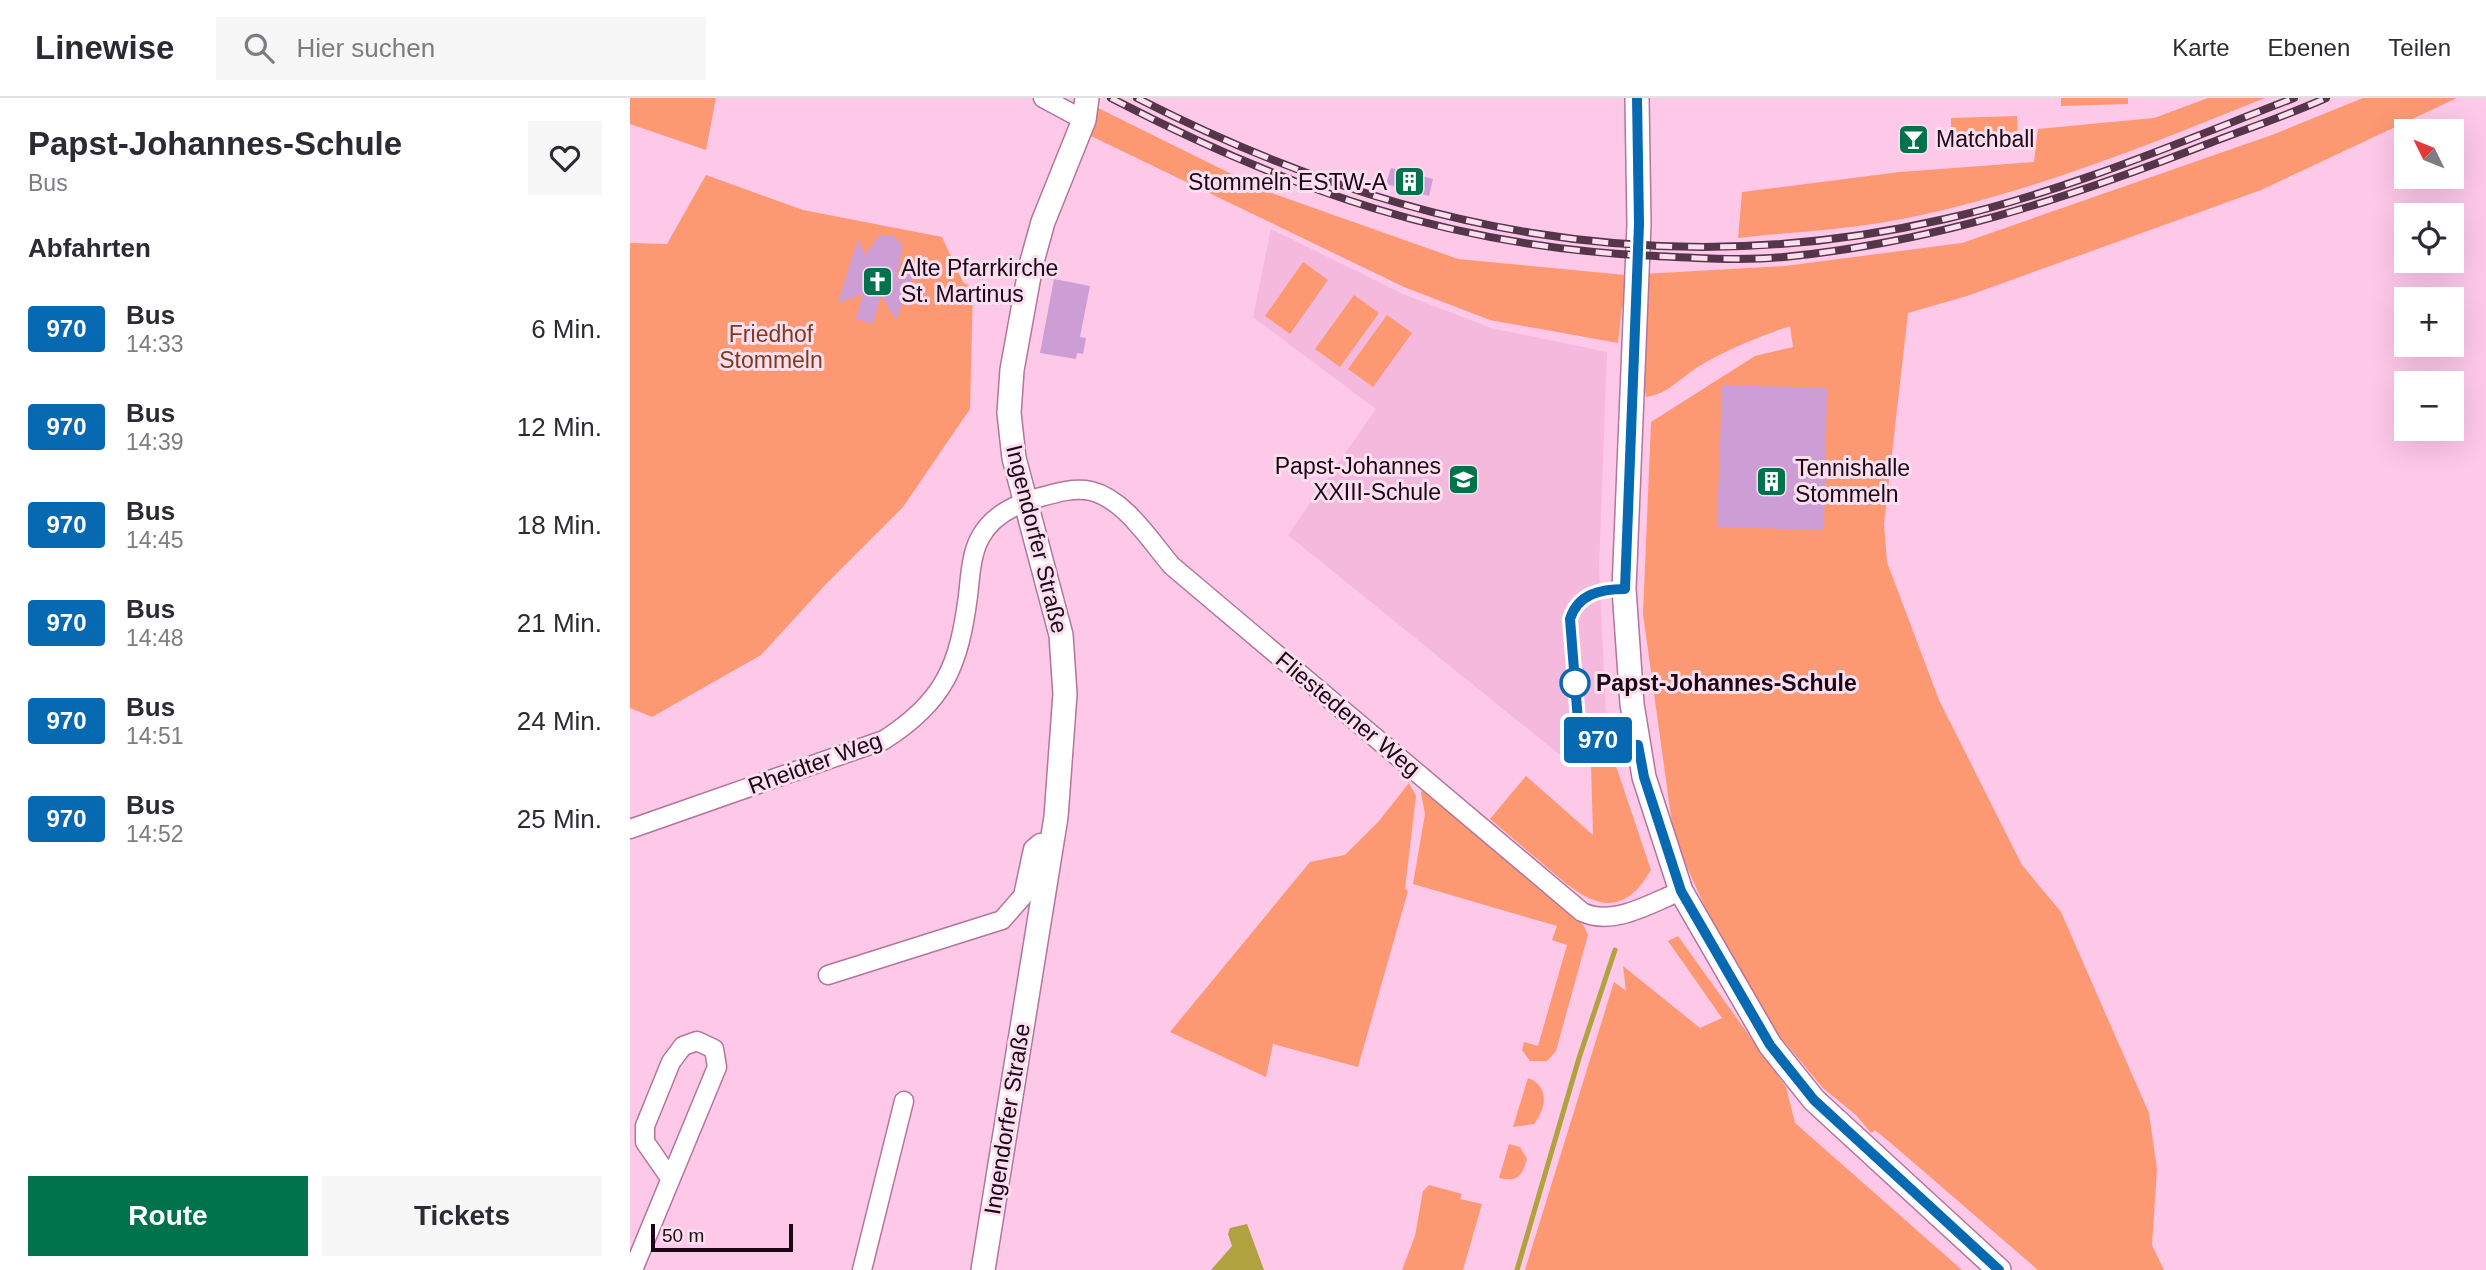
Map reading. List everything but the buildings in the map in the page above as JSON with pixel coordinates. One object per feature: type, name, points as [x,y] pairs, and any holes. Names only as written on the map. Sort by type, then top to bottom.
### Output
[{"type":"street","name":"Ingendorfer Straße","points":[[983,1270],[1052,844],[1065,694],[1061,635],[1023,502],[1009,413],[1012,370],[1031,265],[1043,222],[1085,109],[1043,98]]},
{"type":"street","points":[[1637,98],[1639,224],[1628,441],[1625,625],[1632,704],[1644,777],[1681,891],[1770,1045],[1814,1100],[1999,1270]]},
{"type":"street","name":"Fliestedener Weg","points":[[1023,502],[1063,491],[1092,491],[1122,508],[1172,566],[1582,912],[1603,918],[1616,916],[1681,891]]},
{"type":"street","name":"Rheidter Weg","points":[[630,829],[884,740],[913,721],[937,696],[952,670],[964,629],[978,540],[995,518],[1023,502]]},
{"type":"street","points":[[828,975],[1002,920],[1023,896],[1033,849],[1040,843],[1052,844]]},
{"type":"street","points":[[633,1270],[717,1067],[714,1049],[697,1041],[683,1046],[671,1062],[645,1126],[645,1142],[670,1178]]},
{"type":"street","points":[[862,1270],[904,1101]]},
{"type":"shaded area","name":"Papst-Johannes XXIII-Schule","points":[[1271,229],[1403,294],[1491,328],[1607,352],[1599,568],[1606,713],[1615,763],[1575,767],[1288,535],[1376,409],[1253,317]]},
{"type":"shaded area","points":[[1247,1224],[1264,1270],[1211,1270],[1232,1246],[1228,1234],[1230,1228]]},
{"type":"green space","points":[[630,98],[716,98],[706,150],[630,124]]},
{"type":"green space","points":[[2061,98],[2128,98],[2128,104],[2061,106]]},
{"type":"green space","points":[[2208,98],[2265,98],[2084,168],[1991,198],[1897,220],[1838,229],[1738,238],[1742,192],[1900,172],[2034,162],[2038,129],[2154,118]]},
{"type":"green space","points":[[2363,98],[2457,98],[2412,119],[2394,119],[2394,128],[2261,190],[1967,296],[1908,313],[1884,524],[1887,562],[1939,700],[2022,865],[2061,912],[2149,1113],[2157,1169],[2152,1245],[2164,1270],[2038,1270],[1875,1130],[1871,1133],[1856,1115],[1823,1088],[1770,1025],[1720,941],[1674,838],[1643,614],[1651,422],[1755,356],[1793,347],[1790,326],[1723,353],[1668,388],[1646,397],[1642,369],[1645,309],[1622,307],[1618,343],[1490,320],[1404,287],[1091,136],[1094,106],[1266,191],[1458,259],[1625,275],[1785,266],[1962,243],[2272,135]]},
{"type":"green space","points":[[2017,116],[2018,147],[1951,149],[1951,118]]},
{"type":"green space","name":"Friedhof Stommeln","points":[[706,175],[803,210],[942,237],[963,282],[973,288],[970,409],[903,507],[826,584],[761,655],[652,717],[630,708],[630,243],[667,244]]},
{"type":"green space","points":[[1303,262],[1328,280],[1290,334],[1265,316]]},
{"type":"green space","points":[[1354,295],[1379,313],[1340,367],[1315,349]]},
{"type":"green space","points":[[1387,315],[1412,333],[1373,387],[1348,369]]},
{"type":"green space","points":[[1615,763],[1651,870],[1638,888],[1625,899],[1612,903],[1598,902],[1571,887],[1490,819],[1526,776],[1593,835],[1591,765]]},
{"type":"green space","points":[[1409,783],[1416,796],[1405,889],[1408,891],[1358,1067],[1273,1044],[1266,1077],[1170,1032],[1310,862],[1345,855],[1379,821]]},
{"type":"green space","points":[[1424,789],[1584,926],[1588,935],[1556,1051],[1547,1061],[1530,1061],[1522,1050],[1524,1042],[1538,1046],[1567,945],[1552,940],[1557,926],[1413,884],[1425,814],[1421,793]]},
{"type":"green space","points":[[1678,936],[1786,1087],[1795,1123],[1962,1270],[1525,1270],[1614,982],[1626,991],[1623,966],[1700,1028],[1722,1018],[1668,941]]},
{"type":"green space","points":[[1528,1078],[1540,1086],[1543,1092],[1541,1112],[1534,1124],[1513,1127]]},
{"type":"green space","points":[[1509,1144],[1520,1147],[1527,1159],[1518,1177],[1499,1178]]},
{"type":"green space","points":[[1429,1185],[1462,1194],[1460,1199],[1482,1204],[1463,1270],[1402,1270],[1415,1236],[1423,1191]]},
{"type":"waterway","points":[[1517,1270],[1579,1058],[1615,950]]},
{"type":"railway","points":[[1111,98],[1177,131],[1308,186],[1442,227],[1511,241],[1582,251],[1736,259],[1784,257],[1838,250],[1945,230],[1997,216],[2100,184],[2326,98]]},
{"type":"railway","points":[[1137,98],[1234,144],[1332,182],[1431,212],[1530,233],[1632,245],[1734,246],[1839,238],[1990,208],[2122,165],[2294,98]]},
{"type":"bus line","name":"970","points":[[1637,98],[1639,224],[1628,441],[1625,589],[1605,589],[1584,597],[1574,607],[1570,619],[1578,721],[1582,733],[1598,740],[1638,745],[1644,777],[1681,891],[1770,1045],[1814,1100],[1999,1270]]},
{"type":"place","name":"Matchball","points":[[1913,139]]},
{"type":"place","name":"Stommeln ESTW-A","points":[[1410,182]]},
{"type":"place","name":"Alte Pfarrkirche St. Martinus","points":[[878,281]]},
{"type":"place","name":"Papst-Johannes XXIII-Schule","points":[[1464,479]]},
{"type":"place","name":"Tennishalle Stommeln","points":[[1772,481]]},
{"type":"place","name":"Papst-Johannes-Schule","points":[[1575,683]]}]
